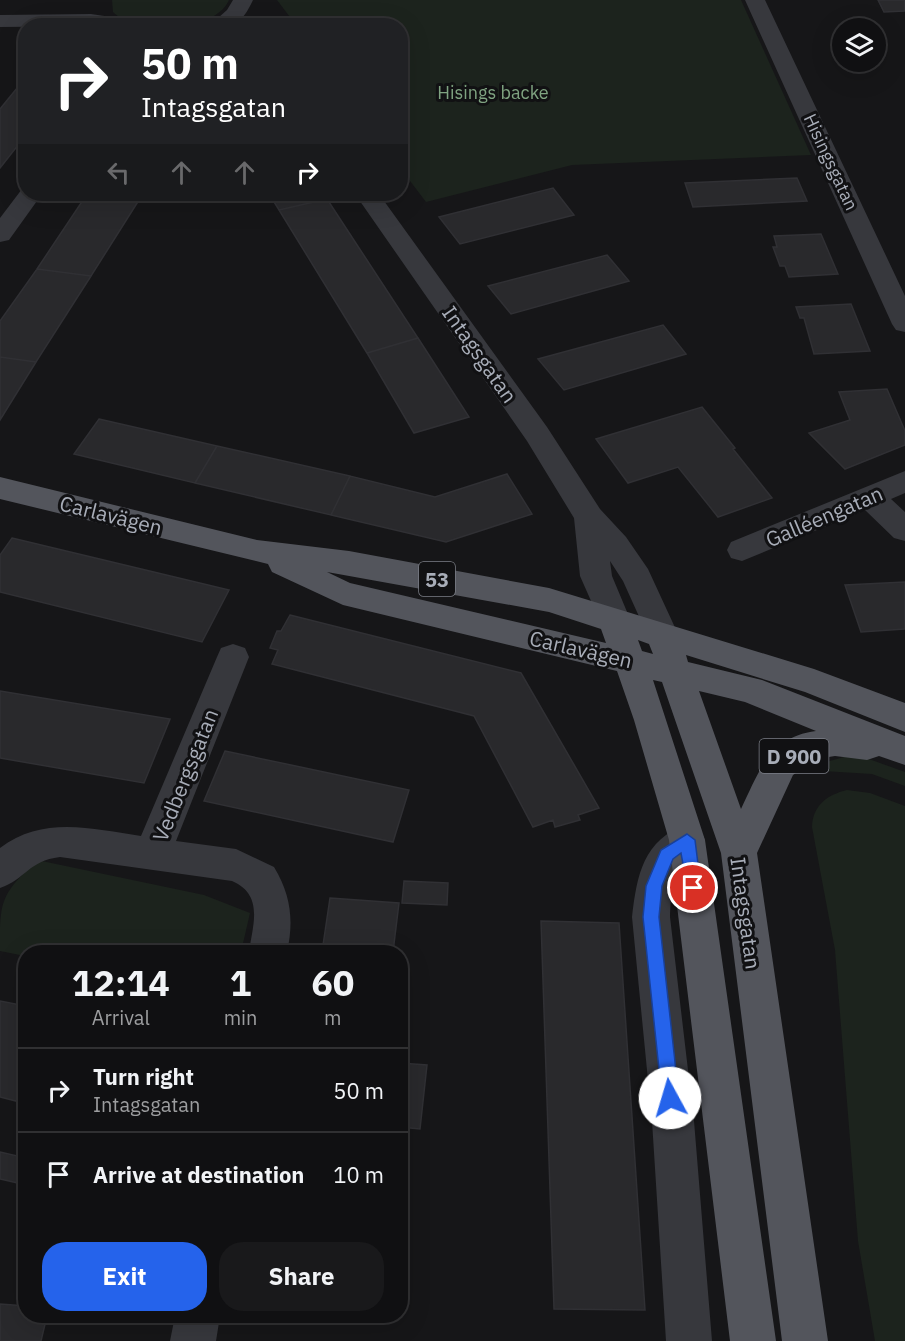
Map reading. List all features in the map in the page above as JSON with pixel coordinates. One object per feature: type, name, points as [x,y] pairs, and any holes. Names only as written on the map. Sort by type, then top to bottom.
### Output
[{"type":"main road","name":"Carlavägen","points":[[0,488],[257,551],[349,563],[537,598],[662,634],[813,682],[905,740]]},
{"type":"main road","name":"Carlavägen","points":[[257,551],[343,593],[750,690],[905,740]]},
{"type":"main road","name":"Intagsgatan","points":[[614,620],[630,660],[687,840],[753,1341]]},
{"type":"main road","name":"Intagsgatan","points":[[662,634],[739,853],[805,1341]]},
{"type":"main road","name":"D 900","points":[[739,853],[780,765],[808,746],[835,742],[905,740]]},
{"type":"street","points":[[0,21],[88,0]]},
{"type":"street","points":[[100,0],[99,12],[104,18]]},
{"type":"street","name":"Hisingsgatan","points":[[755,0],[905,324]]},
{"type":"street","points":[[0,21],[18,23]]},
{"type":"street","points":[[0,235],[25,201]]},
{"type":"street","name":"Intagsgatan","points":[[372,201],[537,434],[589,518],[615,545],[637,577],[662,634]]},
{"type":"street","name":"Galléengatan","points":[[742,550],[905,481]]},
{"type":"street","points":[[869,496],[905,530]]},
{"type":"street","name":"Intagsgatan","points":[[589,518],[596,576],[614,620]]},
{"type":"street","name":"Vedbergsgatan","points":[[233,657],[153,852],[236,865],[260,878],[269,896],[274,922],[269,945]]},
{"type":"street","points":[[687,840],[667,854],[654,886],[651,917],[673,1120],[690,1341]]},
{"type":"street","points":[[0,872],[14,855],[36,844],[60,841],[153,852]]},
{"type":"street","points":[[193,1341],[197,1323]]},
{"type":"green space","points":[[112,0],[229,0],[221,11],[210,18],[122,18],[113,12]]},
{"type":"green space","name":"Hisings backe","points":[[277,0],[741,0],[811,155],[572,165],[426,202],[408,178],[408,18],[291,18]]},
{"type":"green space","points":[[855,754],[905,772],[905,786],[872,774],[823,771],[808,767]]},
{"type":"green space","points":[[847,790],[870,793],[905,806],[905,1341],[875,1341],[858,1241],[835,950],[812,827],[815,813],[822,802]]},
{"type":"green space","points":[[37,860],[204,895],[250,913],[243,945],[18,945],[18,955],[0,951],[2,909],[9,891]]},
{"type":"building","points":[[878,0],[905,0],[905,11],[884,12]]},
{"type":"building","points":[[18,87],[18,145],[0,168],[0,109]]},
{"type":"building","points":[[797,178],[807,201],[693,207],[685,183]]},
{"type":"building","points":[[553,188],[574,215],[460,244],[439,217]]},
{"type":"building","points":[[82,201],[138,201],[91,276],[37,269]]},
{"type":"building","points":[[273,201],[318,201],[279,210]]},
{"type":"building","points":[[318,201],[328,201],[418,338],[367,353],[279,210]]},
{"type":"building","points":[[821,234],[838,274],[789,277],[785,266],[780,266],[773,247],[777,247],[774,236]]},
{"type":"building","points":[[607,255],[629,281],[511,314],[488,286]]},
{"type":"building","points":[[37,269],[91,276],[36,362],[0,357],[0,321]]},
{"type":"building","points":[[851,304],[870,351],[814,354],[804,318],[800,318],[796,307]]},
{"type":"building","points":[[663,325],[686,354],[564,390],[538,359]]},
{"type":"building","points":[[418,338],[469,417],[414,433],[367,353]]},
{"type":"building","points":[[0,357],[36,362],[0,420]]},
{"type":"building","points":[[887,389],[905,431],[905,445],[845,469],[809,433],[850,420],[839,392]]},
{"type":"building","points":[[702,407],[772,498],[718,517],[678,467],[628,483],[596,439]]},
{"type":"building","points":[[99,419],[217,446],[195,483],[74,454]]},
{"type":"building","points":[[217,446],[350,476],[331,515],[195,483]]},
{"type":"building","points":[[507,474],[532,514],[446,542],[331,515],[350,476],[435,497]]},
{"type":"building","points":[[12,538],[229,590],[202,642],[0,592],[0,555]]},
{"type":"building","points":[[905,582],[905,629],[861,632],[845,585]]},
{"type":"building","points":[[290,615],[521,673],[599,808],[578,815],[580,820],[555,827],[553,820],[533,827],[474,716],[272,664],[278,650],[270,648],[277,631],[281,631]]},
{"type":"building","points":[[0,691],[170,719],[144,783],[0,758]]},
{"type":"building","points":[[225,751],[409,790],[393,842],[204,801]]},
{"type":"building","points":[[404,881],[448,883],[447,905],[402,903]]},
{"type":"building","points":[[330,898],[399,903],[394,945],[323,945]]},
{"type":"building","points":[[541,921],[619,923],[645,1310],[554,1309]]},
{"type":"building","points":[[0,1001],[18,1004],[18,1097],[16,1101],[0,1097]]},
{"type":"building","points":[[408,1064],[427,1065],[420,1129],[408,1128]]},
{"type":"building","points":[[0,1152],[18,1156],[18,1183],[0,1179]]},
{"type":"building","points":[[0,1304],[18,1305],[18,1323],[45,1323],[41,1341],[0,1341]]},
{"type":"route","points":[[670,1098],[651,917],[654,886],[667,854],[687,840],[693,888]]}]
